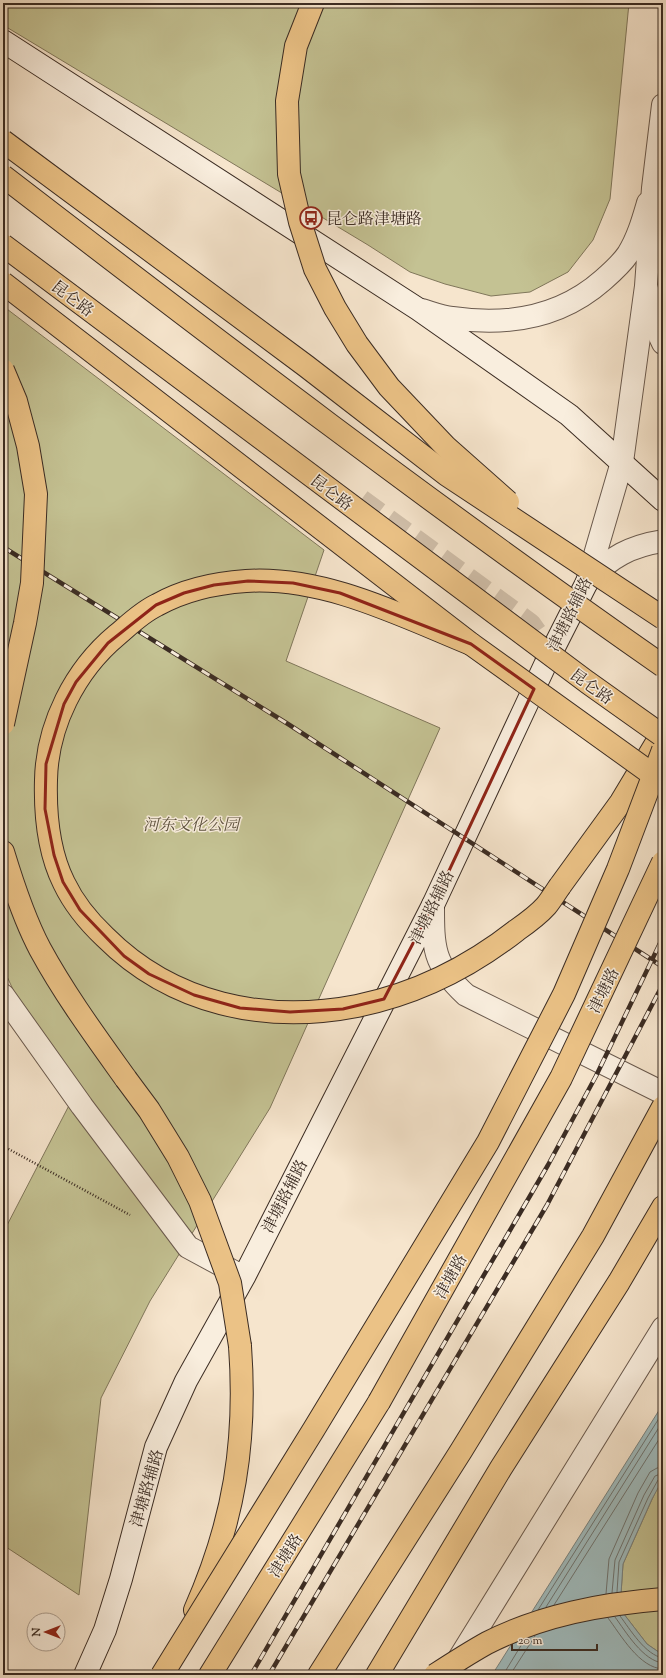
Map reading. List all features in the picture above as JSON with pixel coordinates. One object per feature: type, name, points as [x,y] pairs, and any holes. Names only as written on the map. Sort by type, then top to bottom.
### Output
[{"type":"highway","points":[[313,3],[296,46],[287,101],[289,174],[300,222],[315,269],[335,308],[357,344],[389,387],[446,447],[577,562]]},
{"type":"highway","points":[[3,141],[306,366],[447,475],[663,618]]},
{"type":"highway","points":[[3,176],[262,375],[663,666]]},
{"type":"highway","name":"昆仑路","points":[[3,245],[587,682],[663,736]]},
{"type":"highway","points":[[3,283],[470,644],[663,782]]},
{"type":"highway","points":[[3,370],[16,401],[28,446],[36,494],[32,583],[26,623],[3,724]]},
{"type":"highway","points":[[470,644],[373,604],[340,593],[293,583],[248,580],[214,585],[184,593],[156,605],[136,619],[108,643],[90,662],[64,704],[55,729],[46,764],[45,808],[54,855],[63,882],[80,910],[124,956],[149,974],[194,995],[218,1003],[263,1012],[315,1012],[343,1009],[389,998],[430,983],[473,961],[506,939],[545,907],[621,802],[663,732]]},
{"type":"highway","points":[[162,1675],[314,1429],[488,1142],[564,994],[618,869],[663,750]]},
{"type":"highway","points":[[3,852],[16,893],[40,948],[84,1021],[149,1110],[178,1157],[205,1214],[230,1283],[240,1346],[242,1373],[243,1397],[240,1454],[232,1498],[224,1529],[204,1588],[175,1655]]},
{"type":"highway","name":"津塘路","points":[[210,1675],[379,1402],[561,1078],[663,862]]},
{"type":"highway","points":[[319,1675],[461,1451],[593,1236],[663,1107]]},
{"type":"highway","points":[[377,1675],[501,1468],[619,1282],[663,1207]]},
{"type":"highway","points":[[435,1675],[488,1643],[554,1617],[606,1605],[663,1599]]},
{"type":"street","points":[[3,40],[418,309],[569,415],[663,500]]},
{"type":"street","name":"津塘路辅路","points":[[85,1675],[105,1630],[121,1579],[156,1447],[186,1381],[244,1277],[433,904],[545,665],[587,582],[622,462],[646,286],[653,188],[663,105]]},
{"type":"street","points":[[418,309],[450,318],[499,321],[547,314],[567,305],[590,291],[628,255],[638,233],[653,188]]},
{"type":"street","points":[[646,286],[653,322],[663,343]]},
{"type":"street","points":[[587,582],[602,565],[618,555],[645,543],[663,540]]},
{"type":"street","points":[[433,904],[433,935],[438,959],[451,981],[466,995],[663,1093]]},
{"type":"street","points":[[3,995],[82,1106],[188,1246],[244,1277]]},
{"type":"street","points":[[449,1675],[663,1328]]},
{"type":"path","points":[[3,1146],[133,1217]]},
{"type":"highlighted area","points":[[248,581],[293,583],[340,593],[471,644],[534,689],[433,905],[384,999],[343,1009],[290,1012],[240,1008],[194,995],[149,974],[124,956],[80,910],[63,882],[54,855],[45,809],[46,764],[64,704],[76,682],[108,643],[156,605],[184,593],[214,585]]},
{"type":"green space","points":[[3,3],[629,3],[610,199],[593,240],[568,272],[530,292],[491,296],[445,284],[410,272],[368,245],[3,25]]},
{"type":"green space","name":"河东文化公园","points":[[3,306],[324,550],[286,661],[440,728],[270,1108],[150,1301],[101,1398],[79,1595],[3,1545],[3,1233],[77,1090],[24,1013],[3,968]]},
{"type":"green space","points":[[663,1475],[663,1655],[647,1644],[620,1609],[623,1564]]},
{"type":"water","points":[[663,1404],[663,1479],[652,1499],[623,1564],[620,1609],[647,1644],[663,1655],[663,1675],[492,1675]]},
{"type":"tunnel","points":[[361,500],[530,624],[540,638],[545,656]]},
{"type":"railway","points":[[3,547],[288,724],[663,967]]},
{"type":"railway","points":[[251,1675],[548,1165],[596,1076],[663,937]]},
{"type":"railway","points":[[269,1675],[547,1205],[663,984]]},
{"type":"place","name":"昆仑路津塘路","points":[[311,218]]}]
